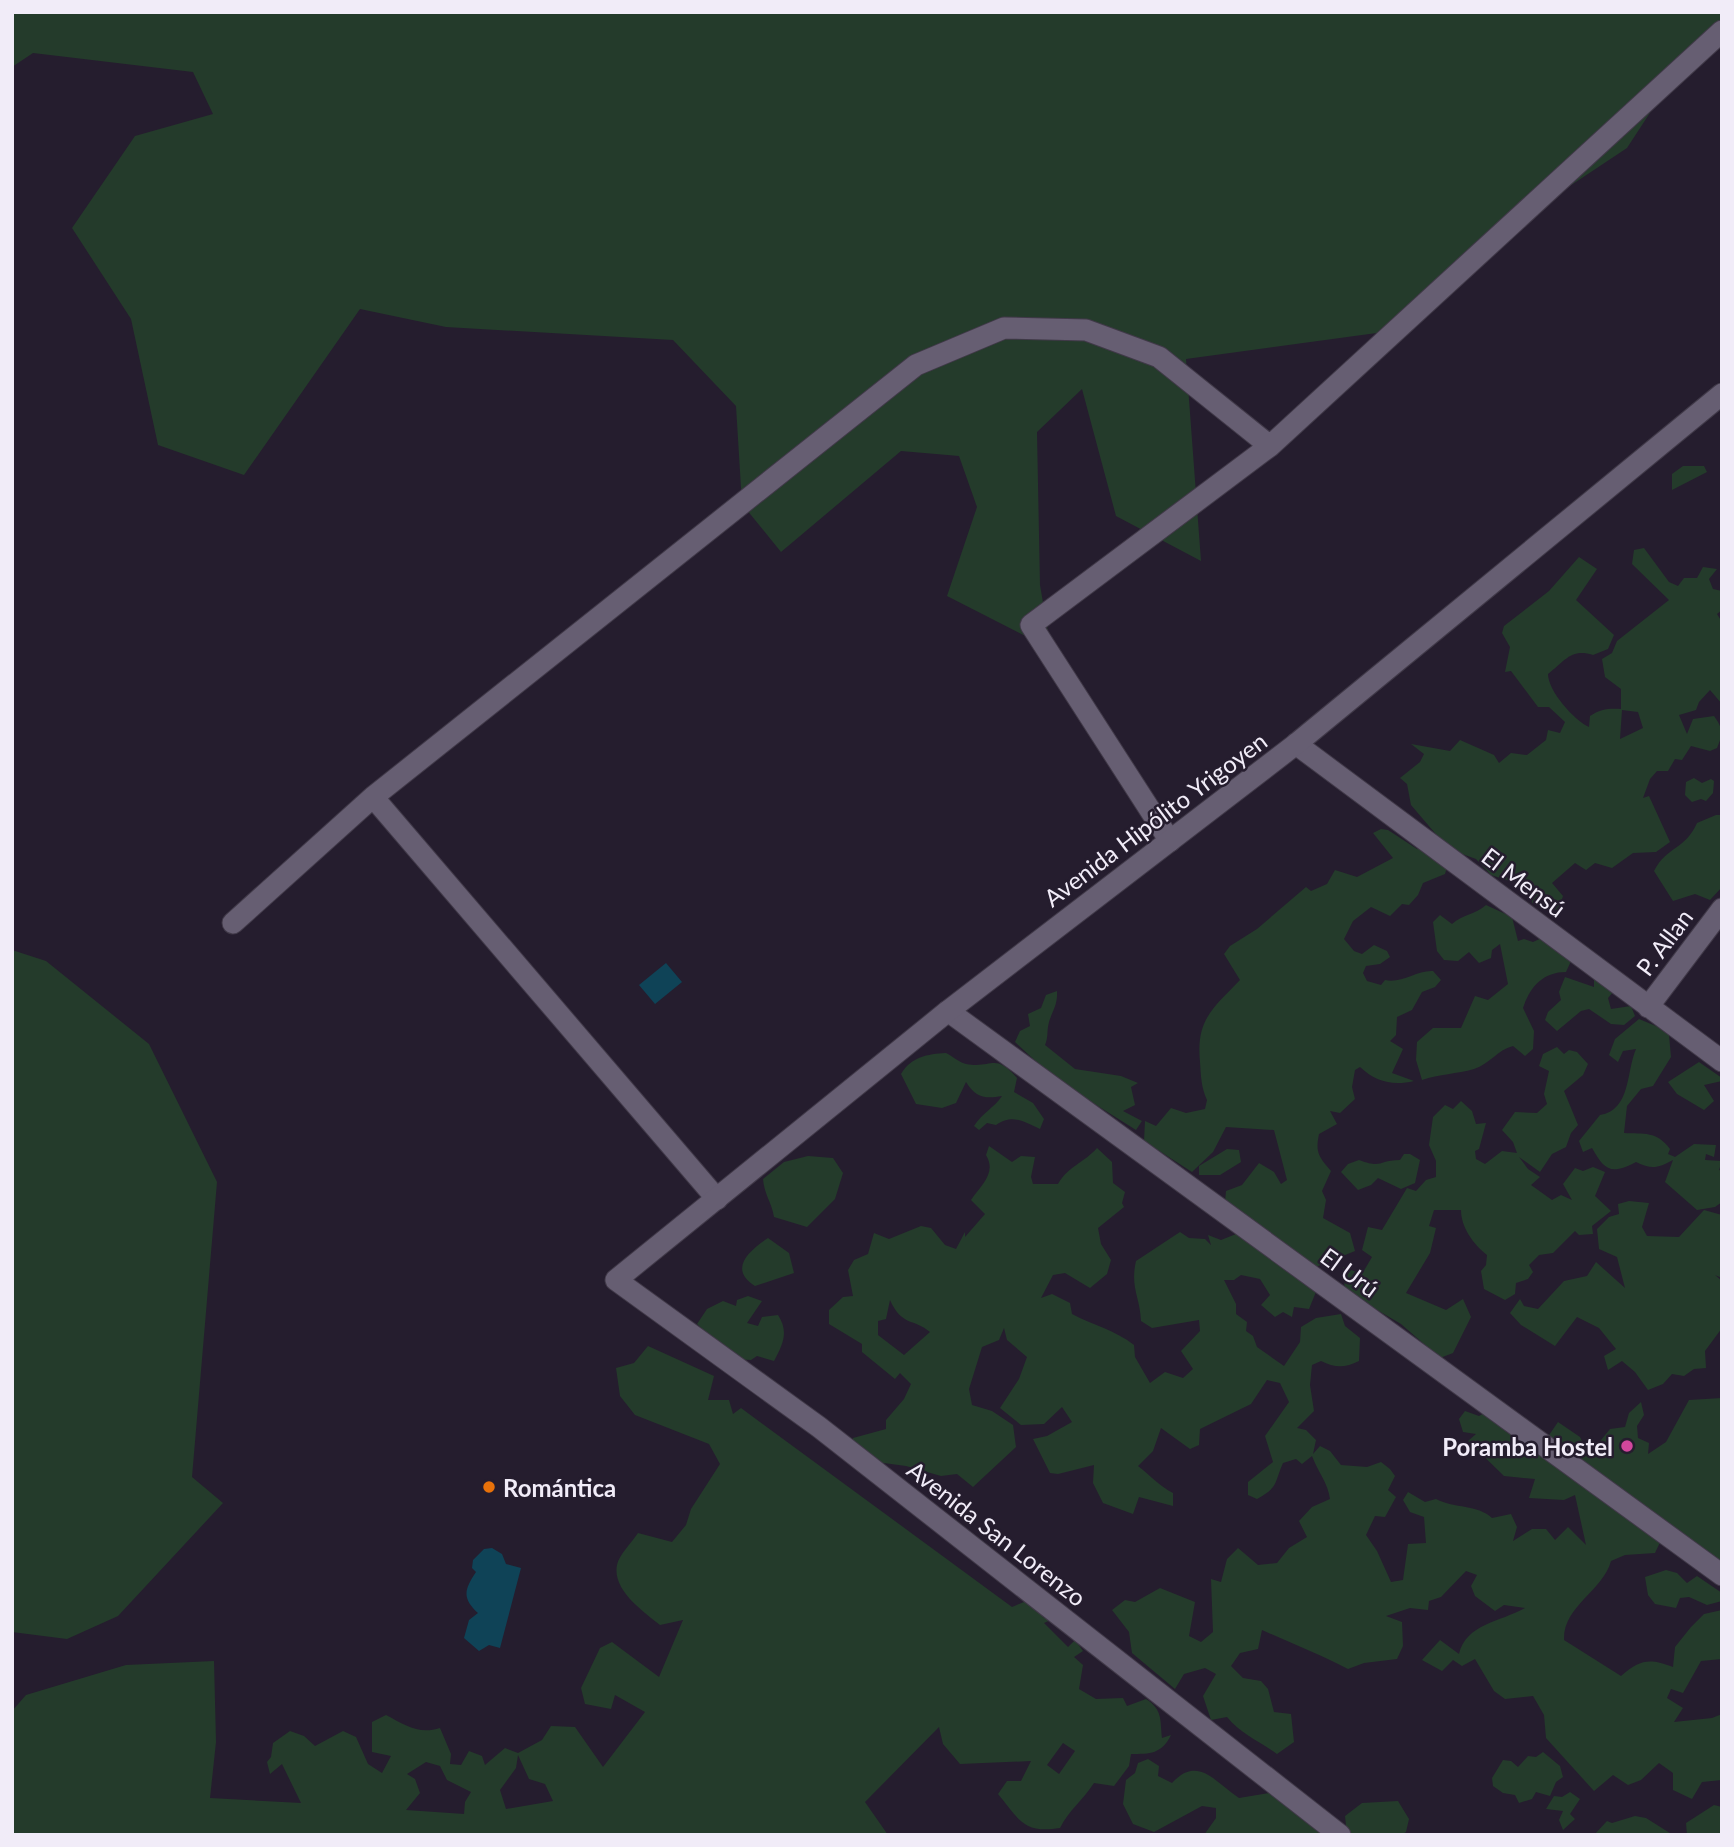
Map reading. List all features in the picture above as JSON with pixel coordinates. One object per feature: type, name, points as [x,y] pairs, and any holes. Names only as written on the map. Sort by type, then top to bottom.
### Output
[{"type":"street","points":[[1170,841],[1031,625],[1270,446],[1722,32]]},
{"type":"street","points":[[233,923],[373,797],[916,365],[1004,328],[1086,330],[1159,357],[1270,446]]},
{"type":"street","name":"Avenida Hipólito Yrigoyen","points":[[616,1280],[948,1011],[1296,744],[1722,394]]},
{"type":"street","name":"El Mensú","points":[[1296,744],[1722,1061]]},
{"type":"street","points":[[373,797],[717,1199]]},
{"type":"street","name":"P. Allan","points":[[1648,1007],[1722,909]]},
{"type":"street","name":"El Urú","points":[[948,1011],[1722,1575]]},
{"type":"street","name":"Avenida San Lorenzo","points":[[616,1280],[819,1427],[1329,1832]]},
{"type":"green space","points":[[12,12],[1722,12],[1722,45],[1693,47],[1627,148],[1472,251],[1384,332],[1186,359],[1201,561],[1116,516],[1082,389],[1037,432],[1040,585],[1051,649],[947,596],[977,507],[959,456],[901,451],[781,552],[742,504],[736,406],[673,340],[446,327],[360,309],[244,475],[158,445],[131,319],[72,228],[135,136],[213,114],[193,72],[33,53],[12,67]]},
{"type":"green space","points":[[1683,466],[1704,466],[1707,472],[1672,490],[1672,474]]},
{"type":"green space","points":[[1644,548],[1669,582],[1678,586],[1684,578],[1697,578],[1703,567],[1717,569],[1709,579],[1713,589],[1722,591],[1722,610],[1717,614],[1722,622],[1722,704],[1710,690],[1699,702],[1696,710],[1679,715],[1687,734],[1693,719],[1714,716],[1721,731],[1720,739],[1717,748],[1710,751],[1691,746],[1682,760],[1675,759],[1668,771],[1657,771],[1650,779],[1643,798],[1649,796],[1670,842],[1656,852],[1633,853],[1612,868],[1595,863],[1586,870],[1575,863],[1552,883],[1563,896],[1558,911],[1532,903],[1531,888],[1491,875],[1476,859],[1454,851],[1411,805],[1407,784],[1400,778],[1420,762],[1424,754],[1411,744],[1450,751],[1460,740],[1494,755],[1499,763],[1511,753],[1527,755],[1546,740],[1548,730],[1560,733],[1565,722],[1549,707],[1538,707],[1511,671],[1505,672],[1510,647],[1502,633],[1504,626],[1549,591],[1579,557],[1597,569],[1576,600],[1614,635],[1608,649],[1593,655],[1579,653],[1569,657],[1548,674],[1549,681],[1563,704],[1589,727],[1590,716],[1605,710],[1621,709],[1621,689],[1605,677],[1602,659],[1612,653],[1617,641],[1669,600],[1632,564],[1634,550]],"holes":[[[1622,710],[1638,712],[1643,728],[1620,739]]]},
{"type":"green space","points":[[1694,778],[1702,783],[1711,779],[1714,781],[1713,793],[1706,801],[1701,799],[1692,802],[1685,795],[1686,782]]},
{"type":"green space","points":[[1722,815],[1722,887],[1710,900],[1695,894],[1673,901],[1654,871],[1665,857],[1687,838],[1697,823]]},
{"type":"green space","points":[[1381,829],[1388,830],[1417,849],[1432,845],[1447,867],[1445,874],[1423,883],[1418,895],[1409,905],[1402,904],[1390,916],[1371,907],[1353,921],[1344,939],[1354,951],[1362,954],[1374,945],[1387,951],[1390,957],[1380,964],[1366,966],[1363,973],[1367,981],[1381,985],[1385,980],[1397,980],[1433,971],[1441,980],[1435,987],[1422,992],[1412,1010],[1397,1017],[1396,1035],[1390,1041],[1403,1049],[1392,1073],[1414,1081],[1385,1082],[1360,1067],[1355,1070],[1352,1087],[1355,1099],[1340,1113],[1330,1111],[1337,1124],[1319,1134],[1319,1154],[1331,1171],[1322,1191],[1326,1200],[1323,1218],[1350,1233],[1355,1251],[1306,1271],[1318,1287],[1309,1309],[1294,1307],[1292,1317],[1283,1312],[1275,1317],[1261,1305],[1270,1295],[1260,1279],[1241,1275],[1234,1280],[1224,1280],[1236,1304],[1236,1314],[1247,1322],[1246,1331],[1253,1336],[1257,1347],[1284,1366],[1300,1342],[1301,1327],[1316,1318],[1341,1314],[1345,1326],[1360,1338],[1359,1361],[1345,1366],[1321,1361],[1312,1365],[1310,1385],[1314,1411],[1297,1428],[1306,1430],[1316,1440],[1313,1454],[1320,1446],[1330,1451],[1341,1465],[1367,1467],[1381,1462],[1395,1476],[1388,1490],[1396,1497],[1385,1517],[1375,1516],[1366,1535],[1377,1551],[1391,1582],[1403,1580],[1408,1544],[1426,1543],[1424,1517],[1410,1512],[1403,1500],[1408,1492],[1425,1502],[1436,1499],[1473,1508],[1492,1518],[1511,1514],[1517,1527],[1513,1541],[1532,1529],[1546,1529],[1555,1540],[1568,1527],[1586,1545],[1575,1495],[1564,1500],[1529,1498],[1535,1479],[1504,1476],[1468,1441],[1476,1434],[1463,1432],[1459,1419],[1465,1411],[1479,1416],[1489,1410],[1547,1438],[1558,1422],[1580,1437],[1585,1447],[1597,1445],[1610,1429],[1625,1427],[1629,1413],[1641,1402],[1644,1415],[1637,1426],[1638,1438],[1649,1443],[1648,1454],[1666,1442],[1689,1400],[1722,1398],[1722,1573],[1662,1538],[1655,1553],[1625,1555],[1611,1561],[1607,1572],[1570,1618],[1565,1628],[1564,1640],[1621,1676],[1640,1663],[1651,1661],[1673,1667],[1675,1647],[1691,1627],[1704,1614],[1722,1610],[1722,1659],[1701,1661],[1683,1693],[1671,1689],[1667,1698],[1683,1708],[1674,1722],[1712,1718],[1722,1714],[1722,1780],[1702,1782],[1692,1799],[1673,1790],[1673,1773],[1659,1763],[1641,1780],[1628,1785],[1613,1775],[1594,1791],[1546,1738],[1544,1715],[1533,1696],[1505,1699],[1494,1691],[1475,1659],[1462,1666],[1453,1660],[1442,1671],[1422,1660],[1440,1640],[1459,1654],[1463,1644],[1476,1630],[1525,1608],[1504,1605],[1495,1611],[1475,1596],[1471,1586],[1477,1575],[1466,1571],[1441,1597],[1429,1601],[1428,1610],[1410,1608],[1386,1616],[1402,1622],[1403,1646],[1397,1659],[1364,1663],[1348,1669],[1262,1630],[1258,1649],[1240,1653],[1231,1666],[1243,1678],[1261,1681],[1268,1689],[1274,1712],[1291,1714],[1294,1742],[1277,1754],[1244,1733],[1227,1717],[1211,1720],[1203,1696],[1216,1674],[1205,1668],[1184,1674],[1175,1689],[1132,1653],[1129,1632],[1112,1610],[1125,1600],[1135,1602],[1160,1588],[1195,1602],[1189,1636],[1201,1642],[1213,1632],[1211,1579],[1221,1582],[1227,1559],[1238,1548],[1258,1565],[1277,1563],[1289,1548],[1307,1537],[1299,1521],[1312,1507],[1330,1499],[1312,1456],[1302,1464],[1296,1459],[1283,1463],[1275,1484],[1269,1491],[1257,1499],[1248,1495],[1248,1482],[1273,1462],[1265,1436],[1289,1402],[1280,1383],[1267,1380],[1251,1404],[1200,1429],[1199,1445],[1190,1449],[1161,1428],[1153,1451],[1138,1466],[1173,1493],[1173,1506],[1139,1497],[1133,1514],[1103,1503],[1093,1483],[1094,1465],[1058,1474],[1050,1473],[1033,1439],[1047,1436],[1072,1422],[1062,1407],[1044,1424],[1021,1425],[1000,1408],[1019,1379],[1027,1357],[1007,1340],[1004,1328],[999,1340],[982,1347],[969,1389],[972,1405],[992,1411],[1013,1425],[1016,1447],[973,1487],[957,1474],[941,1476],[906,1466],[869,1461],[852,1448],[853,1438],[886,1429],[886,1420],[904,1399],[911,1384],[900,1373],[895,1379],[862,1352],[862,1344],[829,1324],[829,1310],[843,1297],[853,1296],[848,1270],[854,1260],[868,1254],[874,1233],[889,1239],[921,1226],[931,1228],[945,1245],[956,1249],[965,1232],[965,1237],[985,1214],[971,1200],[989,1173],[986,1155],[989,1146],[1012,1162],[1021,1156],[1035,1157],[1031,1177],[1033,1184],[1058,1184],[1066,1173],[1097,1148],[1112,1162],[1113,1183],[1125,1192],[1122,1203],[1124,1207],[1098,1228],[1101,1244],[1111,1260],[1107,1274],[1090,1288],[1065,1273],[1053,1275],[1041,1298],[1052,1294],[1070,1303],[1072,1314],[1134,1345],[1135,1357],[1150,1383],[1165,1372],[1183,1378],[1193,1369],[1181,1351],[1200,1331],[1199,1320],[1152,1328],[1141,1321],[1135,1285],[1136,1261],[1180,1232],[1189,1238],[1205,1239],[1211,1245],[1208,1235],[1221,1240],[1236,1234],[1225,1202],[1226,1191],[1242,1185],[1259,1163],[1274,1172],[1281,1184],[1287,1180],[1274,1130],[1226,1127],[1213,1152],[1192,1172],[1144,1141],[1145,1121],[1156,1126],[1171,1108],[1186,1113],[1205,1109],[1207,1100],[1201,1077],[1199,1048],[1208,1016],[1240,980],[1224,954],[1230,946],[1257,929],[1306,887],[1311,891],[1327,884],[1335,870],[1357,877],[1393,858],[1373,833]],"holes":[[[890,1300],[904,1318],[930,1332],[904,1355],[878,1335],[878,1321],[886,1319]]]},
{"type":"green space","points":[[1486,905],[1512,917],[1518,941],[1524,939],[1533,942],[1546,936],[1571,961],[1566,972],[1551,975],[1539,982],[1526,1000],[1523,1008],[1534,1031],[1533,1049],[1525,1056],[1513,1046],[1474,1069],[1422,1080],[1416,1060],[1417,1042],[1433,1028],[1461,1028],[1475,996],[1488,1000],[1508,984],[1500,944],[1492,950],[1491,958],[1479,963],[1469,952],[1458,961],[1444,960],[1437,951],[1433,922],[1440,915],[1452,924]]},
{"type":"green space","points":[[12,950],[46,961],[149,1044],[217,1182],[192,1477],[223,1503],[118,1616],[67,1639],[12,1632]]},
{"type":"green space","points":[[1594,972],[1614,991],[1608,998],[1611,1009],[1631,1006],[1635,1016],[1624,1025],[1611,1024],[1589,1009],[1581,1011],[1557,1031],[1545,1020],[1548,1012],[1561,1000],[1559,992],[1565,977],[1594,987]]},
{"type":"green space","points":[[1057,991],[1045,1045],[1075,1069],[1121,1076],[1138,1083],[1131,1087],[1135,1105],[1123,1111],[1142,1121],[1136,1130],[1055,1079],[1015,1042],[1020,1031],[1030,1026],[1028,1014],[1041,1008],[1046,995]]},
{"type":"green space","points":[[1639,1019],[1663,1029],[1669,1035],[1671,1057],[1653,1086],[1641,1089],[1627,1106],[1624,1133],[1655,1136],[1670,1149],[1668,1154],[1675,1157],[1694,1144],[1716,1145],[1714,1157],[1706,1154],[1705,1160],[1722,1161],[1719,1170],[1722,1171],[1722,1202],[1715,1207],[1697,1210],[1665,1182],[1673,1160],[1655,1167],[1636,1162],[1614,1169],[1604,1165],[1592,1148],[1583,1152],[1579,1141],[1600,1115],[1617,1106],[1626,1089],[1636,1049],[1623,1051],[1618,1062],[1609,1055],[1615,1039]]},
{"type":"green space","points":[[1557,1047],[1564,1054],[1569,1050],[1577,1052],[1588,1064],[1583,1075],[1564,1091],[1578,1125],[1571,1133],[1566,1147],[1552,1154],[1540,1172],[1519,1157],[1528,1169],[1540,1177],[1531,1185],[1552,1200],[1561,1195],[1572,1200],[1563,1184],[1575,1168],[1583,1171],[1593,1167],[1605,1172],[1595,1196],[1611,1211],[1592,1226],[1593,1234],[1579,1235],[1575,1231],[1553,1253],[1539,1255],[1529,1265],[1533,1272],[1528,1279],[1516,1283],[1515,1294],[1505,1300],[1484,1289],[1481,1271],[1486,1265],[1487,1255],[1469,1235],[1461,1210],[1434,1210],[1429,1226],[1436,1228],[1430,1253],[1406,1293],[1446,1310],[1463,1299],[1471,1317],[1453,1353],[1440,1358],[1401,1324],[1345,1291],[1343,1267],[1362,1274],[1372,1257],[1362,1250],[1368,1227],[1382,1230],[1407,1188],[1416,1191],[1426,1180],[1436,1177],[1436,1161],[1429,1145],[1433,1117],[1445,1105],[1453,1109],[1461,1101],[1472,1111],[1476,1124],[1486,1123],[1479,1149],[1475,1151],[1476,1159],[1485,1164],[1502,1151],[1517,1153],[1513,1142],[1502,1130],[1515,1112],[1537,1113],[1547,1104],[1544,1094],[1549,1071],[1539,1066],[1543,1054]]},
{"type":"green space","points":[[946,1053],[966,1064],[998,1063],[1009,1070],[1017,1078],[1014,1092],[1033,1103],[1044,1119],[1040,1129],[1013,1119],[996,1125],[987,1123],[979,1130],[974,1126],[1002,1096],[981,1096],[966,1082],[956,1103],[942,1108],[916,1104],[901,1074],[920,1058]]},
{"type":"green space","points":[[1699,1062],[1722,1078],[1722,1081],[1704,1085],[1714,1101],[1704,1110],[1677,1094],[1668,1082]]},
{"type":"green space","points":[[1227,1149],[1239,1150],[1241,1162],[1220,1175],[1199,1175],[1199,1166]]},
{"type":"green space","points":[[1404,1154],[1410,1154],[1420,1160],[1415,1183],[1401,1189],[1378,1178],[1371,1185],[1358,1190],[1341,1172],[1348,1164],[1359,1160],[1377,1164],[1400,1160]]},
{"type":"green space","points":[[808,1156],[833,1158],[843,1173],[835,1199],[807,1227],[774,1217],[763,1179],[784,1162]]},
{"type":"green space","points":[[1629,1201],[1649,1203],[1642,1227],[1647,1236],[1679,1237],[1704,1210],[1722,1215],[1722,1278],[1715,1275],[1722,1281],[1722,1328],[1705,1351],[1706,1368],[1694,1369],[1684,1376],[1672,1374],[1663,1384],[1648,1390],[1635,1372],[1622,1361],[1608,1370],[1604,1356],[1616,1349],[1599,1328],[1577,1317],[1555,1346],[1521,1325],[1510,1313],[1520,1299],[1524,1306],[1538,1309],[1564,1281],[1587,1276],[1596,1262],[1625,1288],[1617,1257],[1599,1249],[1597,1229],[1609,1217],[1619,1214],[1618,1204]]},
{"type":"green space","points":[[768,1238],[789,1253],[794,1273],[755,1286],[747,1280],[742,1267],[748,1254]]},
{"type":"green space","points":[[748,1296],[762,1301],[747,1323],[758,1326],[762,1317],[778,1315],[781,1321],[784,1333],[774,1361],[757,1356],[751,1360],[735,1359],[697,1324],[707,1309],[723,1301],[736,1306],[737,1300]]},
{"type":"green space","points":[[648,1346],[714,1376],[708,1400],[729,1400],[733,1414],[741,1408],[1012,1607],[1036,1597],[1036,1609],[1044,1618],[1051,1615],[1053,1619],[1044,1623],[1068,1647],[1075,1640],[1083,1651],[1074,1657],[1083,1665],[1079,1689],[1096,1699],[1123,1698],[1127,1706],[1146,1699],[1158,1711],[1162,1738],[1171,1735],[1164,1746],[1155,1752],[1131,1754],[1129,1766],[1114,1786],[1094,1783],[1060,1828],[1048,1829],[1038,1829],[1023,1823],[998,1794],[1007,1781],[1021,1781],[1031,1761],[960,1764],[943,1744],[939,1727],[865,1802],[888,1835],[12,1835],[12,1711],[26,1695],[126,1665],[214,1661],[216,1742],[210,1798],[301,1803],[282,1764],[270,1774],[267,1762],[271,1757],[273,1743],[290,1731],[304,1736],[315,1746],[343,1731],[356,1737],[368,1764],[382,1773],[391,1756],[372,1752],[372,1722],[386,1715],[419,1730],[440,1728],[451,1754],[450,1764],[461,1765],[469,1751],[482,1756],[485,1765],[505,1748],[518,1753],[542,1740],[551,1726],[575,1727],[603,1767],[645,1712],[615,1695],[611,1709],[585,1704],[581,1688],[600,1648],[612,1642],[659,1677],[683,1620],[660,1625],[630,1599],[619,1583],[618,1561],[638,1533],[672,1542],[686,1525],[691,1509],[720,1464],[709,1444],[635,1415],[620,1396],[616,1368],[634,1363]],"holes":[[[1063,1743],[1075,1751],[1059,1774],[1047,1765]],[[518,1755],[529,1779],[545,1784],[553,1801],[506,1809],[500,1790],[516,1768]],[[426,1762],[440,1766],[447,1780],[471,1792],[465,1802],[464,1814],[406,1810],[420,1793],[415,1779],[407,1774]]]},
{"type":"green space","points":[[1666,1570],[1677,1573],[1687,1583],[1697,1576],[1722,1593],[1722,1601],[1707,1605],[1689,1597],[1680,1598],[1676,1608],[1655,1604],[1648,1595],[1645,1577]]},
{"type":"green space","points":[[1543,1752],[1560,1766],[1563,1777],[1556,1782],[1550,1796],[1536,1792],[1532,1799],[1519,1803],[1515,1795],[1503,1793],[1493,1786],[1492,1778],[1503,1760],[1511,1761],[1518,1767],[1528,1756],[1536,1757]]},
{"type":"green space","points":[[1148,1759],[1159,1766],[1158,1776],[1172,1783],[1181,1775],[1198,1771],[1214,1779],[1239,1798],[1269,1793],[1296,1794],[1321,1835],[1204,1835],[1216,1818],[1216,1808],[1202,1806],[1154,1832],[1133,1824],[1123,1804],[1126,1780],[1135,1773],[1138,1763]]},
{"type":"green space","points":[[1570,1792],[1580,1799],[1570,1814],[1575,1819],[1563,1830],[1559,1820],[1563,1811],[1546,1809],[1554,1796],[1562,1797]]},
{"type":"green space","points":[[1398,1801],[1409,1819],[1406,1832],[1401,1835],[1347,1835],[1345,1816],[1362,1803]]},
{"type":"green space","points":[[1714,1805],[1722,1807],[1722,1835],[1687,1835],[1686,1823]]},
{"type":"green space","points":[[1635,1816],[1646,1818],[1673,1835],[1594,1835],[1607,1821],[1612,1823]]},
{"type":"water","points":[[666,963],[682,982],[655,1004],[639,985]]},
{"type":"water","points":[[492,1548],[502,1554],[506,1564],[521,1568],[500,1648],[489,1645],[479,1651],[464,1638],[469,1620],[478,1613],[469,1603],[466,1594],[476,1572],[472,1568],[473,1560],[484,1549]]},
{"type":"place","name":"Poramba Hostel","points":[[1627,1446]]},
{"type":"place","name":"Romántica","points":[[489,1487]]}]
